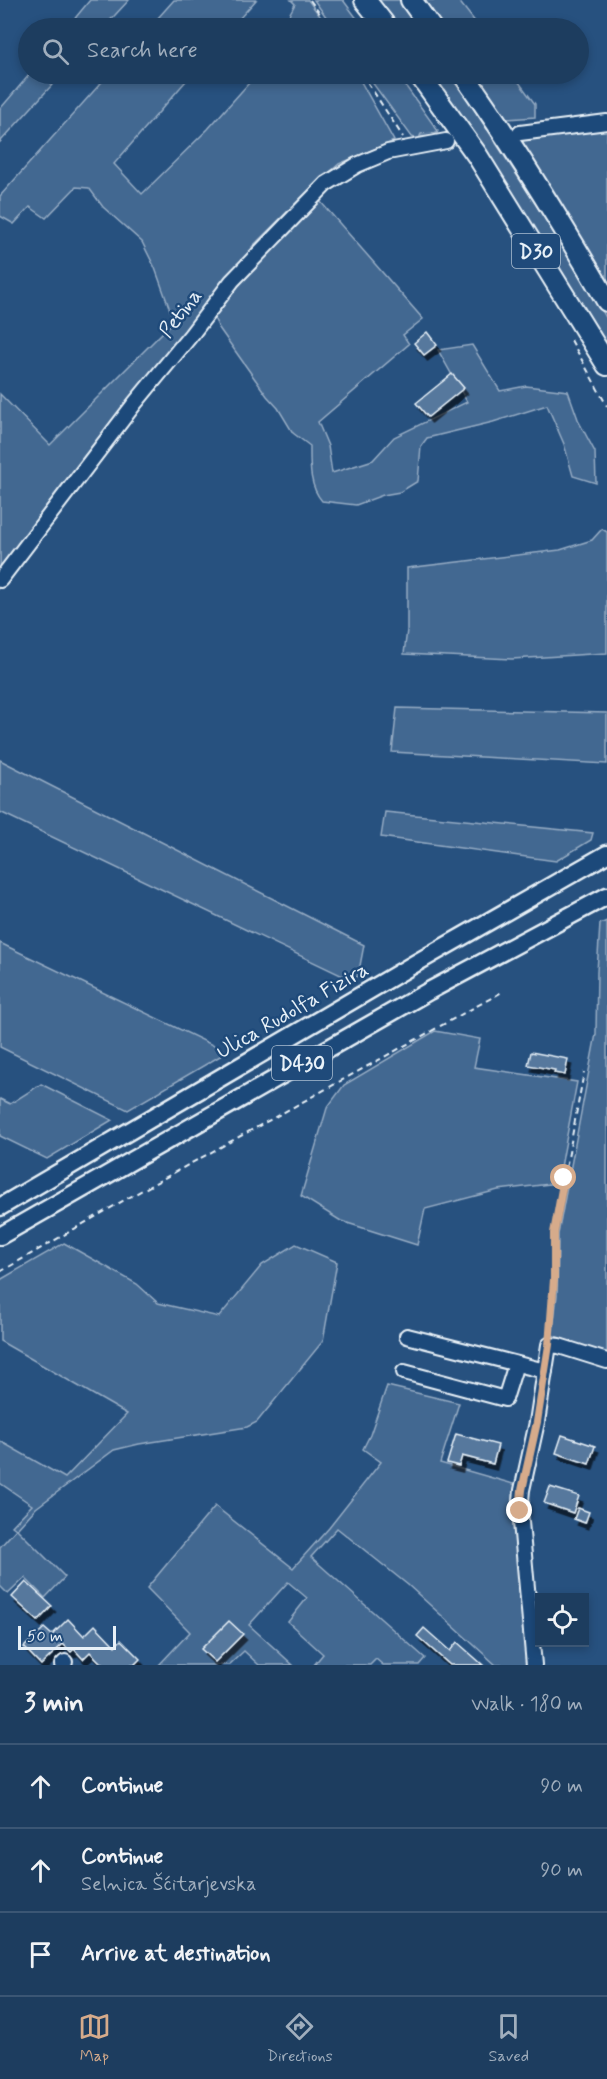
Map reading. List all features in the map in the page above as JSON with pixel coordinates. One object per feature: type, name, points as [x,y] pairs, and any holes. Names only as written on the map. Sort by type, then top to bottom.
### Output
[{"type":"highway","points":[[366,0],[380,18]]},
{"type":"highway","points":[[411,0],[424,18]]},
{"type":"highway","name":"D30","points":[[426,84],[477,155],[607,365]]},
{"type":"highway","name":"D30","points":[[470,84],[508,139],[578,250],[607,302]]},
{"type":"main road","name":"Ulica Rudolfa Fizira","points":[[0,1207],[426,957],[607,854]]},
{"type":"main road","name":"D430","points":[[0,1236],[418,996],[607,896]]},
{"type":"street","points":[[520,133],[607,122]]},
{"type":"street","name":"Petina","points":[[0,580],[135,403],[240,273],[326,184],[357,165],[388,152],[446,141]]},
{"type":"street","points":[[407,1336],[544,1371]]},
{"type":"street","points":[[534,1665],[520,1511],[549,1345],[607,1361]]},
{"type":"street","points":[[404,1372],[505,1399],[516,1364]]},
{"type":"path","points":[[310,0],[323,18]]},
{"type":"path","points":[[369,84],[410,147]]},
{"type":"path","points":[[0,1272],[504,991]]},
{"type":"path","points":[[549,1345],[554,1279],[554,1233],[584,1072]]},
{"type":"shaded area","points":[[90,0],[129,0],[112,18],[75,18]]},
{"type":"shaded area","points":[[174,0],[256,0],[240,18],[158,18]]},
{"type":"shaded area","points":[[291,0],[308,0],[322,18],[287,18],[295,4]]},
{"type":"shaded area","points":[[314,0],[343,0],[356,18],[327,18]]},
{"type":"shaded area","points":[[379,0],[399,0],[412,18],[392,18]]},
{"type":"shaded area","points":[[421,0],[458,0],[472,18],[434,18]]},
{"type":"shaded area","points":[[21,84],[53,84],[0,142],[0,109]]},
{"type":"shaded area","points":[[100,84],[183,84],[114,164],[142,194],[208,129],[248,84],[362,84],[394,141],[339,164],[252,247],[260,262],[320,201],[423,319],[403,335],[409,344],[318,422],[328,446],[332,473],[373,460],[394,437],[467,402],[438,350],[472,345],[500,391],[526,386],[568,391],[579,422],[595,452],[596,483],[573,476],[564,444],[547,405],[493,422],[427,438],[421,446],[418,481],[400,492],[383,495],[356,505],[322,501],[312,482],[310,446],[293,433],[278,408],[219,328],[208,306],[100,435],[0,569],[0,394],[50,445],[174,321],[155,268],[142,242],[103,207],[89,188],[76,187],[46,218],[30,207],[14,224],[0,216],[0,196]]},
{"type":"shaded area","points":[[373,84],[404,84],[438,131],[420,136],[440,137],[420,140],[412,137]]},
{"type":"shaded area","points":[[439,84],[458,84],[576,266],[607,319],[607,352],[522,211]]},
{"type":"shaded area","points":[[481,84],[520,84],[535,104],[535,117],[507,119]]},
{"type":"shaded area","points":[[607,128],[607,281],[520,141]]},
{"type":"shaded area","points":[[602,529],[607,532],[607,653],[512,659],[404,654],[407,630],[407,568],[560,550],[592,540]]},
{"type":"shaded area","points":[[397,708],[607,713],[607,764],[392,752]]},
{"type":"shaded area","points":[[0,760],[364,945],[358,976],[351,980],[0,812]]},
{"type":"shaded area","points":[[385,812],[593,833],[591,840],[556,861],[381,837]]},
{"type":"shaded area","points":[[607,921],[607,1355],[552,1335],[557,1295],[558,1234],[596,1034],[600,924]]},
{"type":"shaded area","points":[[0,943],[227,1052],[128,1110],[0,1047]]},
{"type":"shaded area","points":[[435,1031],[480,1039],[474,1067],[577,1082],[558,1183],[498,1190],[425,1209],[417,1245],[341,1221],[301,1196],[327,1108],[344,1085]]},
{"type":"shaded area","points":[[41,1084],[112,1120],[47,1159],[0,1136],[0,1099],[10,1104]]},
{"type":"shaded area","points":[[64,1243],[137,1284],[158,1303],[219,1317],[262,1265],[296,1244],[337,1262],[323,1341],[257,1422],[247,1427],[114,1450],[36,1508],[17,1529],[65,1577],[45,1598],[25,1578],[8,1594],[0,1586],[0,1547],[16,1529],[12,1526],[32,1505],[0,1483],[0,1441],[65,1478],[127,1414],[0,1341],[0,1280]]},
{"type":"shaded area","points":[[387,1386],[459,1403],[440,1463],[517,1485],[529,1665],[496,1665],[408,1585],[337,1528],[311,1557],[425,1658],[419,1665],[383,1665],[376,1659],[370,1665],[314,1665],[323,1654],[288,1622],[307,1598],[288,1582],[249,1625],[293,1665],[259,1665],[244,1651],[229,1665],[159,1665],[190,1632],[147,1588],[215,1506],[293,1568],[329,1528],[381,1462],[363,1449]]},
{"type":"building","points":[[427,332],[437,345],[424,355],[414,343]]},
{"type":"building","points":[[452,374],[464,388],[428,417],[416,403]]},
{"type":"building","points":[[531,1052],[568,1059],[565,1075],[554,1073],[555,1070],[528,1065]]},
{"type":"building","points":[[456,1434],[498,1445],[493,1464],[462,1456],[459,1466],[447,1463]]},
{"type":"building","points":[[562,1435],[595,1446],[589,1464],[556,1453]]},
{"type":"building","points":[[550,1487],[579,1496],[573,1513],[544,1503]]},
{"type":"building","points":[[578,1508],[589,1512],[585,1523],[574,1519]]},
{"type":"building","points":[[26,1582],[52,1606],[38,1621],[12,1597]]},
{"type":"building","points":[[68,1619],[84,1636],[95,1625],[115,1646],[121,1640],[140,1659],[134,1665],[103,1665],[90,1652],[83,1659],[74,1649],[71,1652],[63,1644],[41,1665],[24,1647],[44,1628],[52,1635]]},
{"type":"building","points":[[229,1621],[243,1634],[215,1662],[201,1649]]},
{"type":"building","points":[[424,1628],[450,1651],[457,1642],[483,1665],[450,1665],[417,1636]]},
{"type":"tunnel","points":[[460,140],[512,134]]},
{"type":"route","points":[[520,1511],[549,1345],[554,1279],[554,1233],[564,1178]]}]
